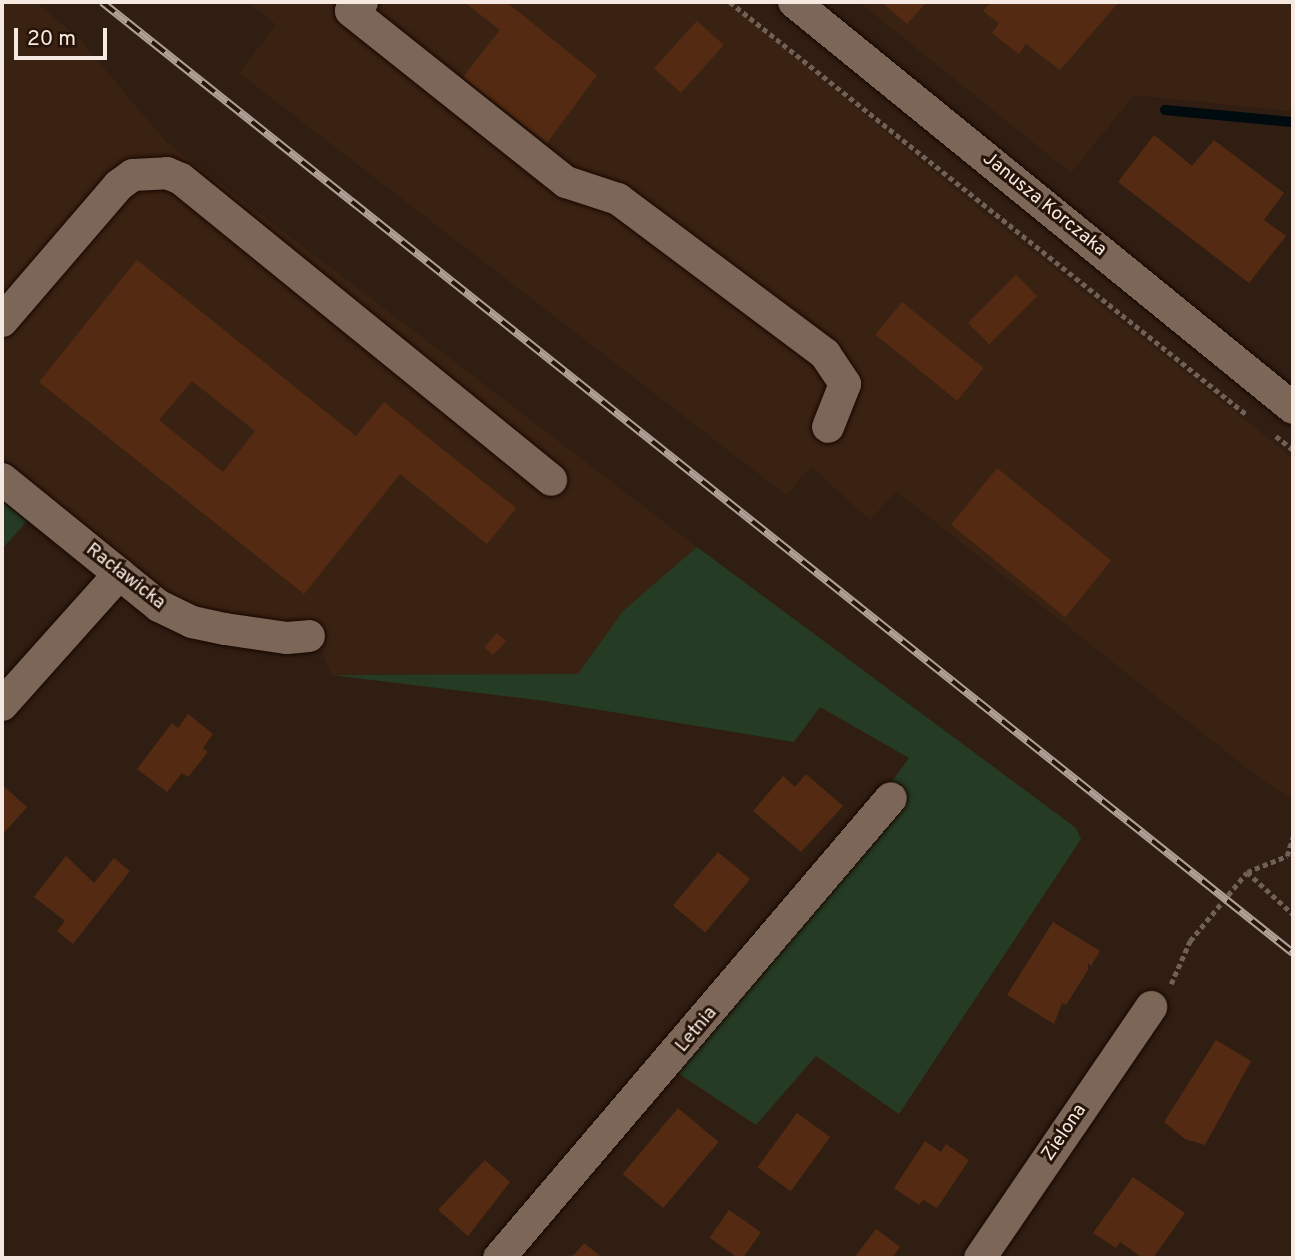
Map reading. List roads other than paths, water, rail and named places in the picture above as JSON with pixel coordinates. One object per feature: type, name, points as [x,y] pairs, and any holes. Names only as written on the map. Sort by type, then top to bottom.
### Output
[{"type":"street","points":[[362,2],[351,11],[566,182],[618,199],[825,354],[845,384],[828,427]]},
{"type":"street","name":"Janusza Korczaka","points":[[794,2],[1293,408]]},
{"type":"street","points":[[2,321],[119,185],[133,175],[167,173],[181,179],[551,480]]},
{"type":"street","name":"Racławicka","points":[[2,479],[159,606],[192,622],[287,638],[309,636]]},
{"type":"street","points":[[2,705],[119,574]]},
{"type":"street","name":"Letnia","points":[[499,1258],[891,798]]},
{"type":"street","name":"Zielona","points":[[980,1258],[1151,1007]]},
{"type":"waterway","points":[[1165,110],[1293,122]]},
{"type":"railway","points":[[102,2],[1293,953]]}]
